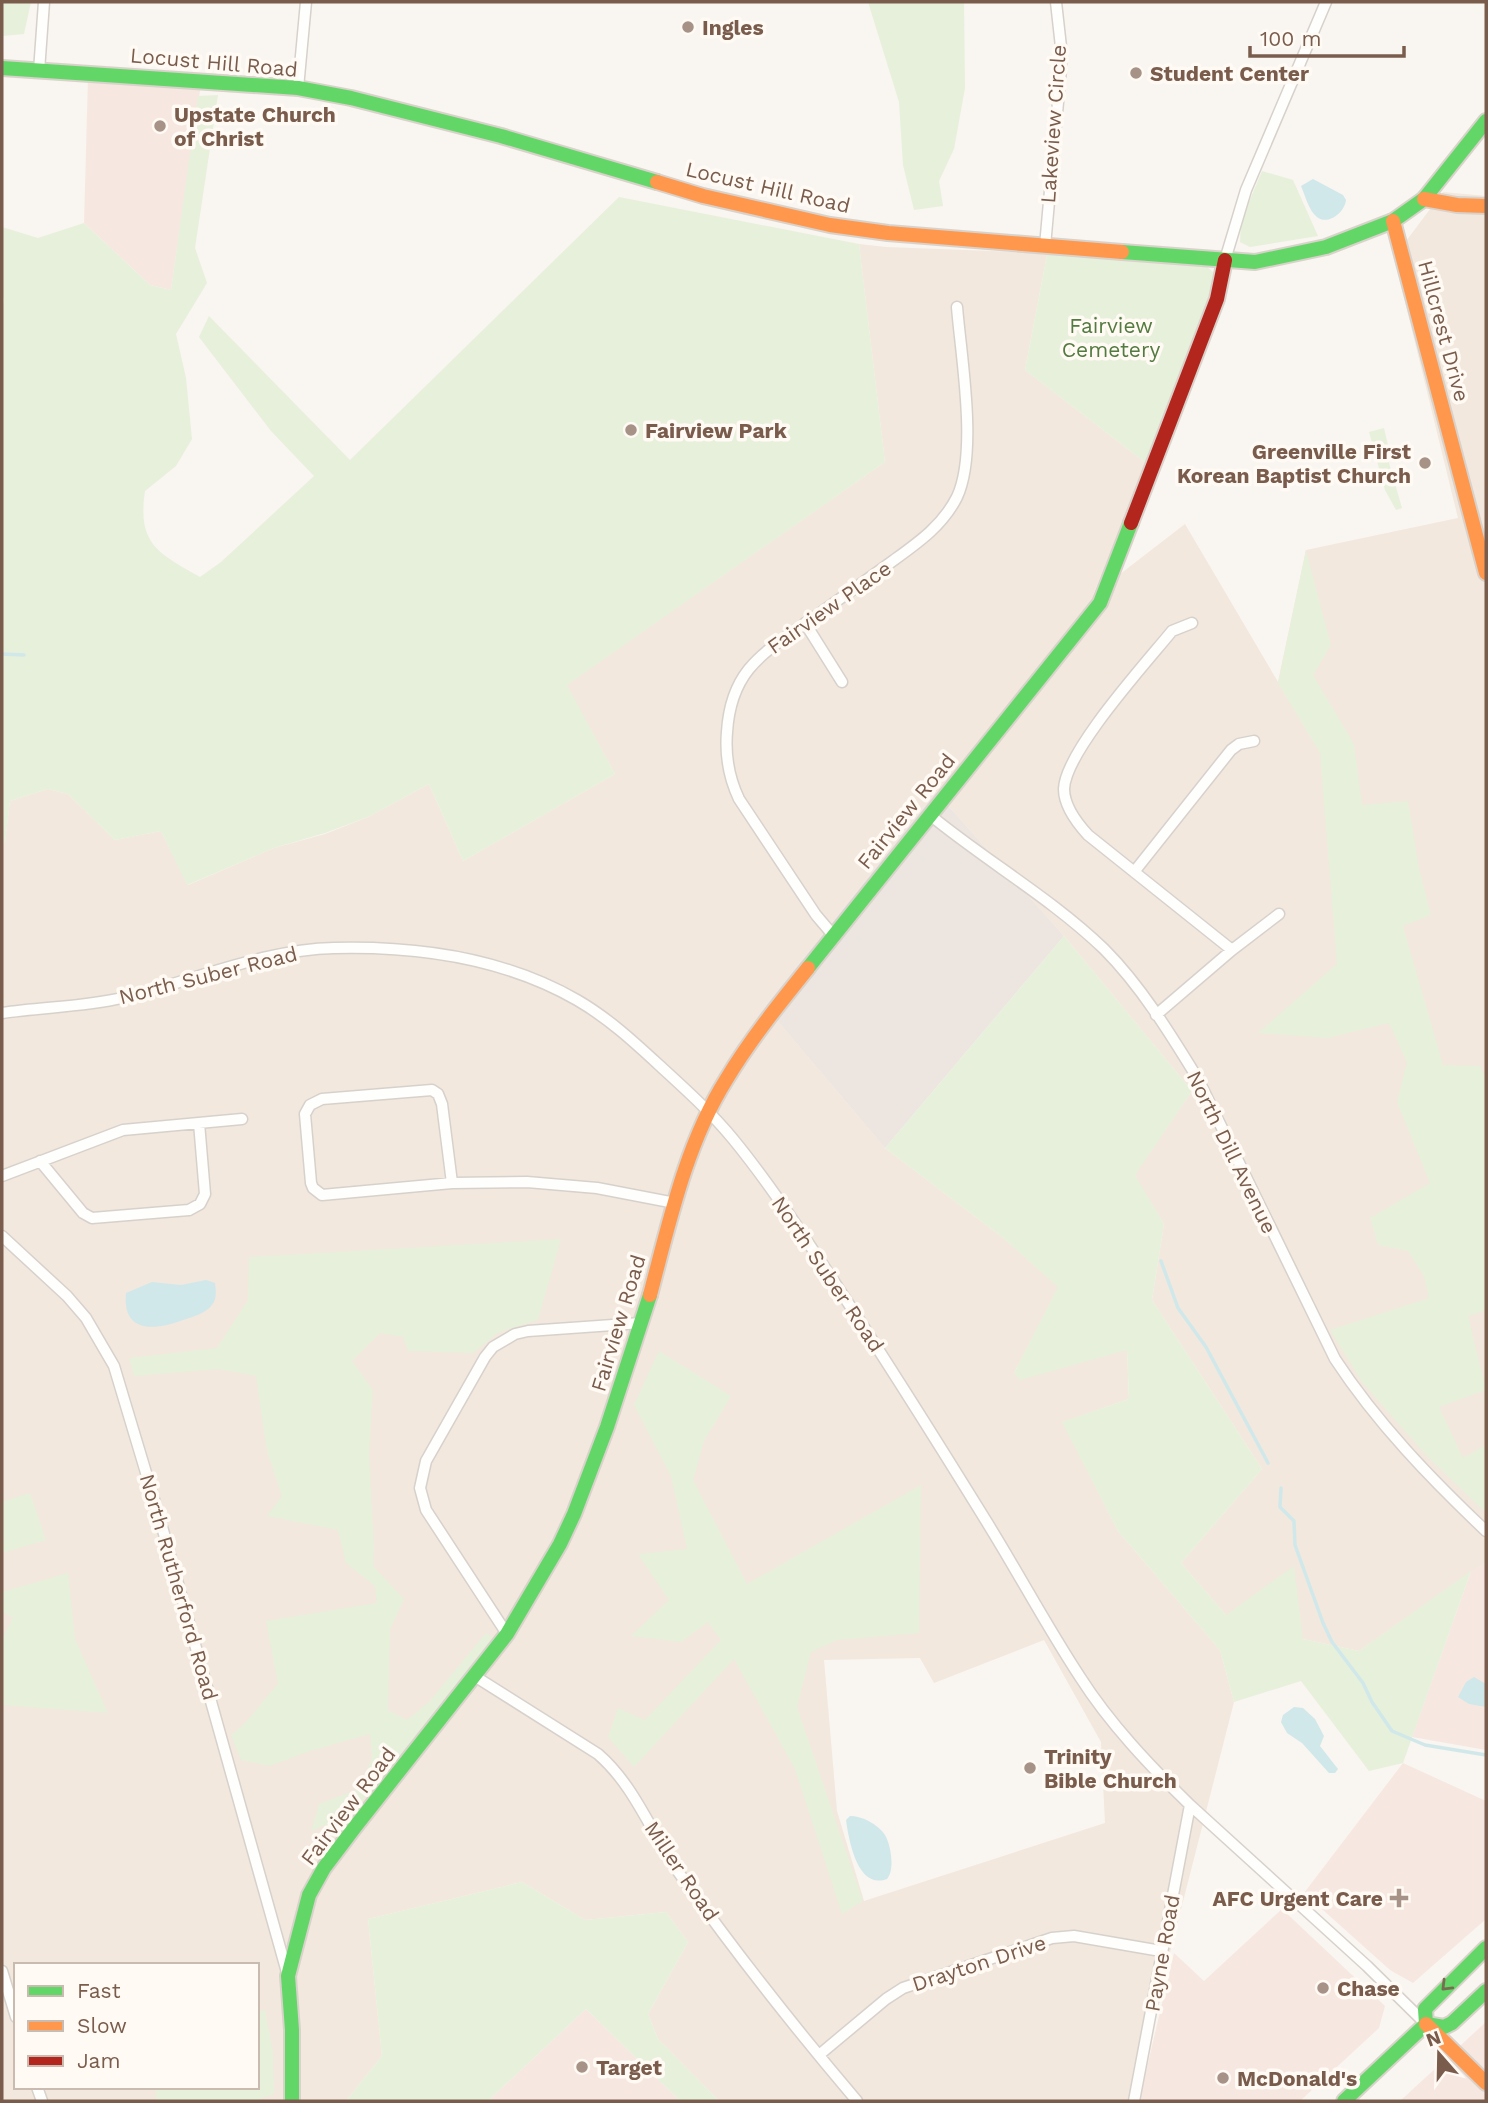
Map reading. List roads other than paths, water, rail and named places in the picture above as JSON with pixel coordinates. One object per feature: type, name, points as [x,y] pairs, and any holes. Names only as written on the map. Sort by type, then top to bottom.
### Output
[{"type":"street","points":[[39,71],[44,2]]},
{"type":"street","points":[[298,88],[306,2]]},
{"type":"street","name":"Lakeview Circle","points":[[1045,246],[1062,47],[1056,2]]},
{"type":"street","points":[[1225,260],[1246,190],[1326,2]]},
{"type":"street","name":"Locust Hill Road","points":[[2,68],[298,88],[431,117],[703,196],[784,216],[888,233],[1255,262],[1347,240],[1393,221],[1424,198],[1486,121]]},
{"type":"street","points":[[1424,198],[1457,205],[1486,206]]},
{"type":"street","name":"Hillcrest Drive","points":[[1393,221],[1486,573]]},
{"type":"street","name":"Fairview Road","points":[[292,2101],[292,2030],[288,1976],[309,1895],[324,1868],[508,1634],[544,1575],[574,1514],[607,1427],[641,1323],[675,1203],[697,1139],[725,1081],[753,1038],[833,936],[1100,604],[1217,299],[1225,260]]},
{"type":"street","name":"Fairview Place","points":[[833,936],[816,915],[733,785],[727,762],[726,738],[730,709],[744,675],[766,649],[929,535],[945,517],[958,495],[965,472],[968,440],[957,307]]},
{"type":"street","points":[[805,623],[842,682]]},
{"type":"street","points":[[1192,624],[1172,631],[1083,744],[1067,771],[1064,791],[1076,821],[1088,835],[1232,950]]},
{"type":"street","points":[[1134,872],[1231,750],[1239,744],[1254,741]]},
{"type":"street","name":"North Dill Avenue","points":[[930,815],[1082,929],[1113,960],[1156,1015],[1198,1079],[1335,1359],[1416,1462],[1486,1531]]},
{"type":"street","points":[[1156,1015],[1279,914]]},
{"type":"street","name":"North Suber Road","points":[[2,1013],[120,999],[276,955],[317,948],[413,951],[453,956],[513,972],[574,998],[626,1034],[709,1113],[759,1171],[832,1278],[1082,1680],[1138,1752],[1190,1805],[1367,1966],[1426,2024]]},
{"type":"street","points":[[452,1183],[442,1104],[438,1094],[432,1090],[323,1099],[310,1105],[304,1114],[311,1183],[313,1188],[323,1195],[491,1182],[562,1184],[675,1203]]},
{"type":"street","points":[[2,1176],[123,1130],[242,1118]]},
{"type":"street","points":[[40,1161],[83,1213],[92,1218],[188,1210],[200,1204],[205,1194],[199,1123]]},
{"type":"street","name":"North Rutherford Road","points":[[2,1236],[80,1311],[103,1343],[114,1366],[159,1516],[288,1976]]},
{"type":"street","points":[[508,1634],[426,1510],[420,1488],[426,1461],[485,1357],[500,1340],[528,1331],[641,1323]]},
{"type":"street","name":"Miller Road","points":[[476,1676],[598,1754],[614,1768],[627,1784],[678,1872],[773,2000],[857,2101]]},
{"type":"street","name":"Payne Road","points":[[1133,2101],[1190,1805]]},
{"type":"street","name":"Drayton Drive","points":[[819,2055],[903,1988],[1052,1938],[1074,1936],[1161,1951]]},
{"type":"street","points":[[1486,1948],[1425,2009],[1426,2024],[1486,2083]]},
{"type":"street","points":[[2,1971],[14,2010]]},
{"type":"street","points":[[1426,2024],[1444,2027],[1452,2023],[1486,1991]]},
{"type":"street","points":[[1344,2101],[1426,2024]]},
{"type":"water","points":[[1313,179],[1343,195],[1346,200],[1343,209],[1331,219],[1317,217],[1308,203],[1301,186]]},
{"type":"water","points":[[206,1280],[215,1283],[214,1303],[199,1314],[172,1324],[151,1327],[142,1326],[129,1316],[126,1293],[152,1282],[181,1285]]},
{"type":"water","points":[[1474,1677],[1486,1684],[1486,1707],[1469,1704],[1458,1697],[1466,1682]]},
{"type":"water","points":[[1294,1707],[1303,1708],[1315,1719],[1324,1736],[1320,1746],[1338,1769],[1335,1773],[1329,1773],[1302,1743],[1287,1733],[1281,1722],[1283,1715]]},
{"type":"water","points":[[850,1816],[869,1821],[885,1835],[891,1857],[891,1870],[887,1879],[877,1881],[862,1871],[850,1840],[846,1820]]},
{"type":"waterway","points":[[2,654],[24,655]]},
{"type":"waterway","points":[[1161,1261],[1178,1308],[1206,1347],[1268,1463]]},
{"type":"waterway","points":[[1281,1488],[1280,1507],[1294,1521],[1295,1545],[1323,1623],[1332,1642],[1363,1683],[1372,1702],[1392,1731],[1425,1745],[1486,1755]]},
{"type":"place","name":"Ingles","points":[[688,27]]},
{"type":"place","name":"Student Center","points":[[1136,73]]},
{"type":"place","name":"Upstate Church of Christ","points":[[160,126]]},
{"type":"place","name":"Fairview Park","points":[[631,430]]},
{"type":"place","name":"Greenville First Korean Baptist Church","points":[[1425,463]]},
{"type":"place","name":"Trinity Bible Church","points":[[1030,1768]]},
{"type":"place","name":"AFC Urgent Care","points":[[1399,1898]]},
{"type":"place","name":"Chase","points":[[1323,1988]]},
{"type":"place","name":"Target","points":[[582,2067]]},
{"type":"place","name":"McDonald's","points":[[1223,2078]]},
{"type":"park label","name":"Fairview Cemetery","points":[[1111,337]]}]
